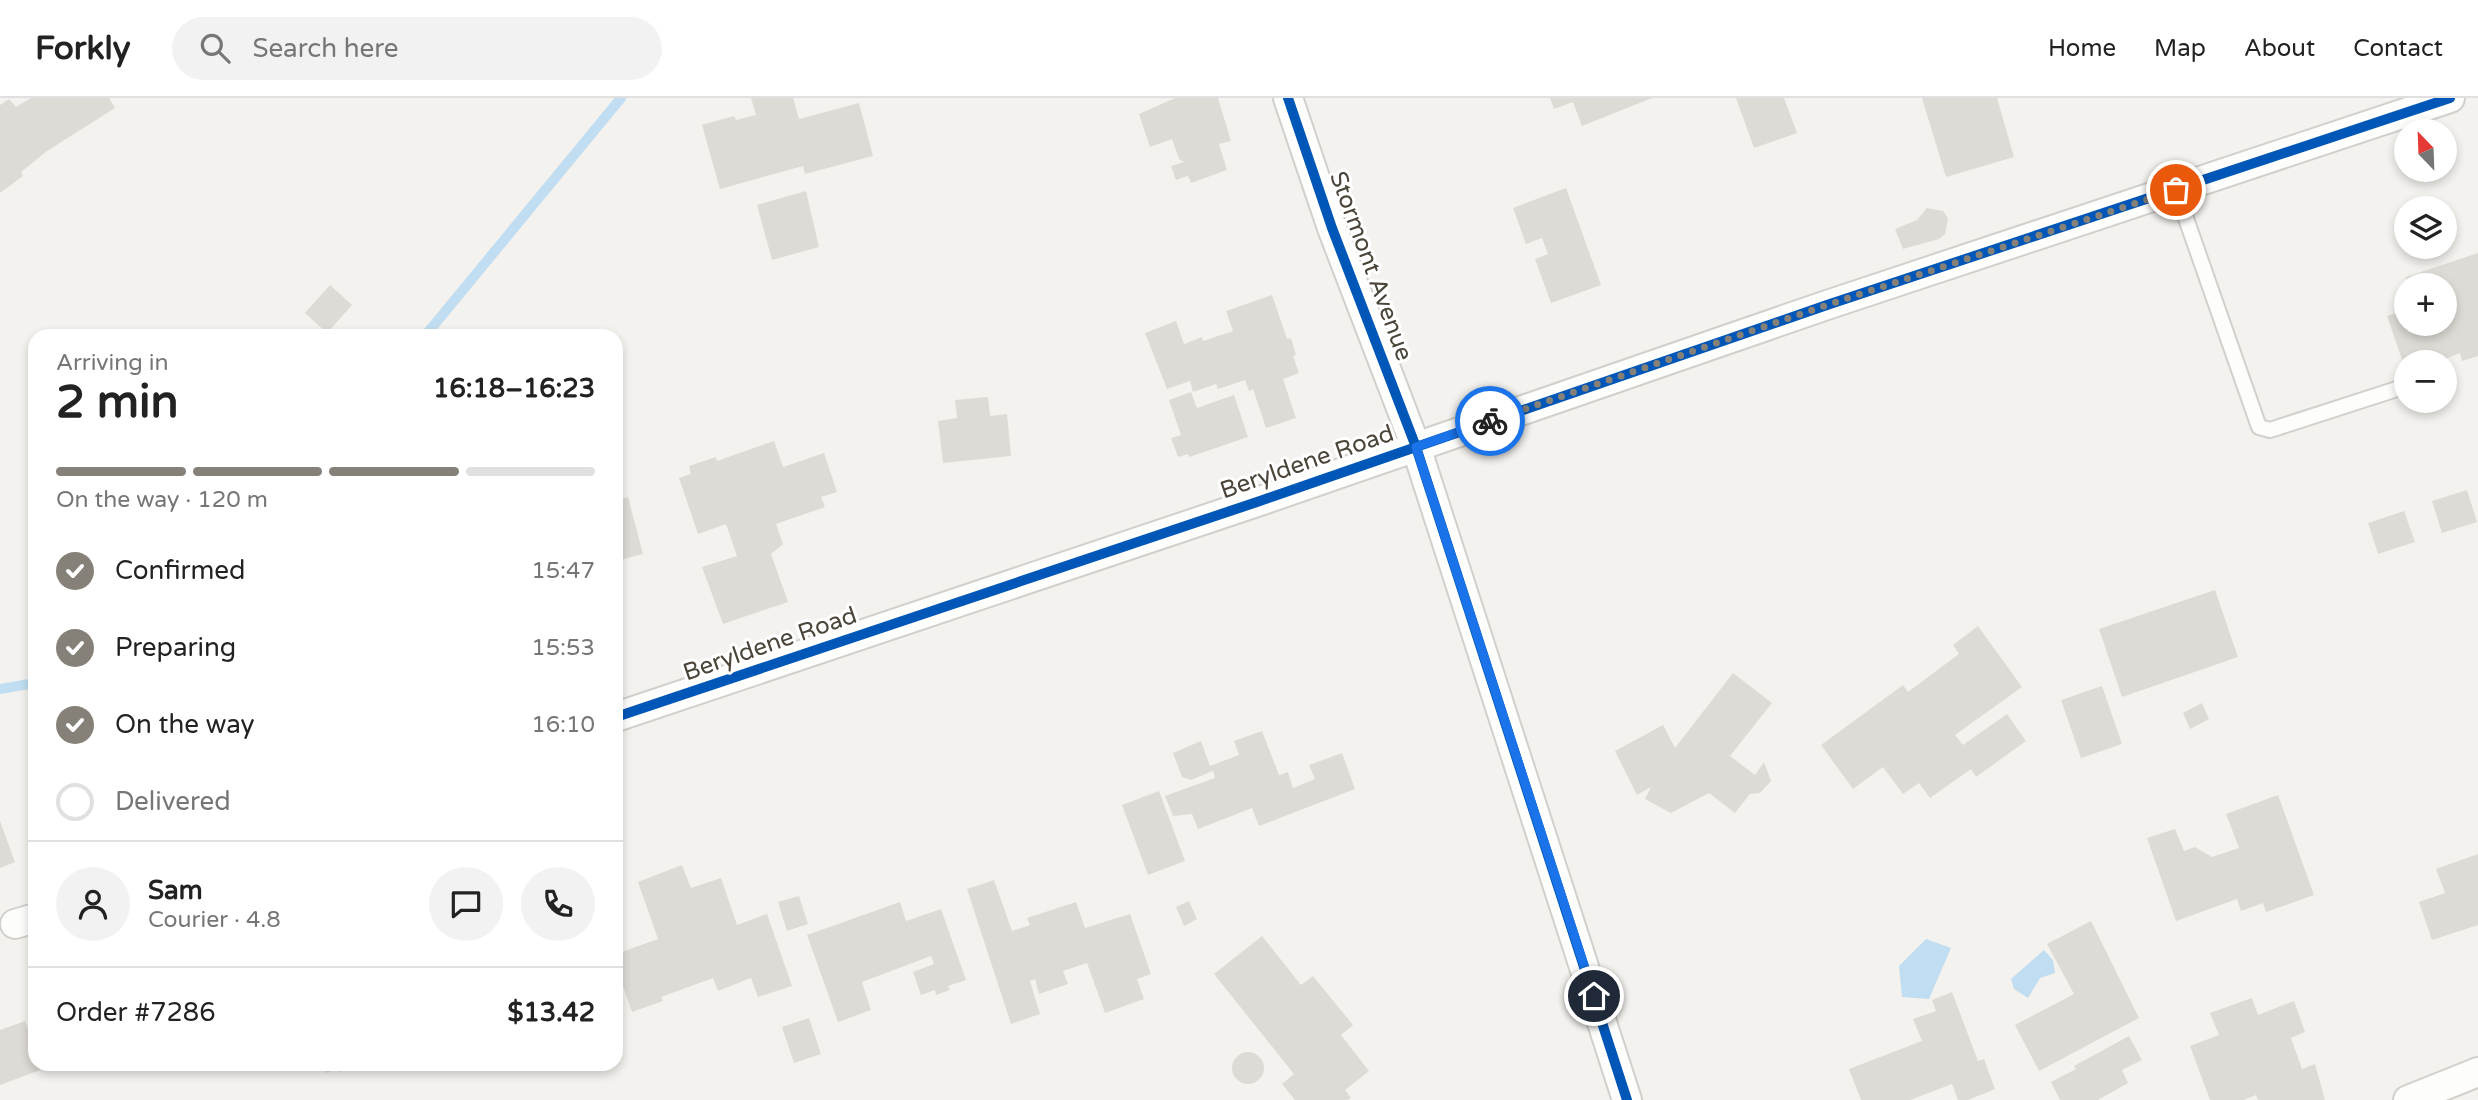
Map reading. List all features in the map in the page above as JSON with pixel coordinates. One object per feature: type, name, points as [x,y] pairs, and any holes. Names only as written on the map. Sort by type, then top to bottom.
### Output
[{"type":"street","name":"Stormont Avenue","points":[[1288,98],[1332,228],[1416,447],[1627,1100]]},
{"type":"street","name":"Beryldene Road","points":[[623,716],[1827,305],[2450,98]]},
{"type":"street","points":[[2408,1100],[2478,1072]]},
{"type":"lane","points":[[2176,190],[2259,426],[2270,430],[2394,390]]},
{"type":"water","points":[[1926,939],[1951,948],[1929,999],[1902,997],[1899,966]]},
{"type":"water","points":[[2044,950],[2053,960],[2055,973],[2040,978],[2028,998],[2014,989],[2011,979]]},
{"type":"building","points":[[31,98],[109,98],[115,108],[47,151],[21,172],[23,176],[0,193],[0,105],[9,99],[16,107]]},
{"type":"building","points":[[751,98],[793,98],[799,119],[859,103],[873,156],[805,174],[803,166],[720,189],[702,125],[734,116],[736,120],[756,115]]},
{"type":"building","points":[[1175,98],[1218,98],[1231,141],[1219,144],[1227,170],[1191,183],[1188,176],[1176,180],[1171,166],[1184,162],[1179,159],[1172,139],[1150,147],[1139,114]]},
{"type":"building","points":[[1550,98],[1652,98],[1582,126],[1573,102],[1554,109]]},
{"type":"building","points":[[1736,98],[1784,98],[1797,133],[1754,148]]},
{"type":"building","points":[[1922,98],[1997,98],[2014,157],[1946,177]]},
{"type":"building","points":[[1566,188],[1601,285],[1551,303],[1535,259],[1548,254],[1542,238],[1526,244],[1513,208]]},
{"type":"building","points":[[806,191],[819,247],[772,260],[757,205]]},
{"type":"building","points":[[1927,208],[1943,211],[1948,218],[1945,234],[1939,239],[1903,249],[1895,229],[1917,220]]},
{"type":"building","points":[[2478,253],[2478,356],[2462,361],[2457,350],[2399,350],[2387,316],[2394,314],[2394,336],[2457,336],[2457,273],[2418,273]]},
{"type":"building","points":[[330,285],[352,305],[331,329],[323,329],[305,313]]},
{"type":"building","points":[[1272,295],[1287,339],[1291,338],[1296,355],[1293,356],[1299,373],[1283,379],[1296,418],[1266,428],[1253,389],[1249,391],[1245,380],[1218,389],[1216,384],[1193,392],[1190,381],[1167,389],[1145,333],[1176,321],[1184,344],[1202,337],[1203,341],[1233,331],[1226,311]]},
{"type":"building","points":[[1191,392],[1197,408],[1234,395],[1248,437],[1189,457],[1188,454],[1178,457],[1171,438],[1181,435],[1169,400]]},
{"type":"building","points":[[988,397],[990,416],[1007,414],[1011,456],[943,463],[938,421],[957,418],[955,400]]},
{"type":"building","points":[[774,441],[783,467],[824,453],[837,492],[821,497],[825,507],[776,524],[783,544],[771,554],[788,602],[723,624],[702,567],[737,556],[726,524],[698,534],[679,478],[691,474],[689,466],[716,457],[717,461]]},
{"type":"building","points":[[2467,490],[2477,522],[2442,533],[2432,501]]},
{"type":"building","points":[[628,497],[643,554],[623,559],[623,499]]},
{"type":"building","points":[[2404,511],[2415,542],[2378,554],[2368,523]]},
{"type":"building","points":[[2215,590],[2238,657],[2122,697],[2099,629]]},
{"type":"building","points":[[1978,626],[2022,687],[1955,735],[1963,745],[2007,714],[2026,741],[1976,777],[1971,769],[1930,798],[1919,783],[1903,794],[1883,767],[1853,789],[1821,745],[1903,685],[1908,692],[1959,654],[1953,645]]},
{"type":"building","points":[[1733,673],[1772,703],[1730,756],[1755,775],[1764,762],[1771,781],[1760,793],[1750,794],[1735,813],[1709,793],[1671,813],[1645,799],[1651,787],[1637,795],[1615,751],[1663,725],[1675,748]]},
{"type":"building","points":[[2102,686],[2122,744],[2081,758],[2061,700]]},
{"type":"building","points":[[2202,703],[2209,719],[2190,729],[2183,713]]},
{"type":"building","points":[[1262,731],[1279,775],[1288,772],[1293,788],[1315,779],[1309,765],[1342,753],[1355,789],[1259,826],[1252,808],[1198,829],[1192,814],[1173,816],[1165,796],[1215,778],[1213,771],[1191,780],[1182,777],[1173,753],[1201,741],[1210,766],[1239,755],[1234,741]]},
{"type":"building","points":[[1159,791],[1185,861],[1148,875],[1122,805]]},
{"type":"building","points":[[2278,795],[2314,895],[2266,912],[2263,903],[2241,911],[2237,899],[2176,921],[2147,838],[2175,829],[2184,851],[2195,847],[2212,857],[2239,848],[2226,814]]},
{"type":"building","points":[[0,821],[15,862],[0,868]]},
{"type":"building","points":[[2478,854],[2478,925],[2432,940],[2419,902],[2445,893],[2436,869]]},
{"type":"building","points":[[682,865],[691,888],[721,878],[737,925],[767,914],[792,986],[758,997],[751,978],[718,991],[713,978],[661,997],[663,1001],[632,1012],[623,986],[623,952],[658,939],[638,882]]},
{"type":"building","points":[[994,880],[1012,931],[1030,925],[1027,918],[1076,902],[1085,928],[1130,914],[1151,974],[1137,979],[1144,999],[1105,1013],[1087,963],[1063,971],[1068,984],[1039,994],[1035,979],[1030,981],[1040,1014],[1011,1024],[967,889]]},
{"type":"building","points":[[799,896],[808,924],[787,931],[778,902]]},
{"type":"building","points":[[1189,901],[1197,919],[1184,926],[1176,907]]},
{"type":"building","points":[[900,902],[906,921],[941,909],[966,980],[948,986],[950,990],[936,995],[935,990],[921,995],[913,972],[934,964],[931,956],[862,982],[871,1010],[838,1022],[807,935]]},
{"type":"building","points":[[2091,921],[2139,1018],[2039,1071],[2015,1025],[2074,994],[2047,944]]},
{"type":"building","points":[[1262,936],[1301,985],[1313,976],[1353,1025],[1341,1035],[1369,1071],[1345,1090],[1351,1098],[1348,1100],[1295,1100],[1282,1084],[1294,1074],[1214,974]]},
{"type":"building","points":[[1952,992],[1978,1061],[1984,1059],[1995,1089],[1968,1100],[1958,1100],[1952,1084],[1910,1100],[1861,1100],[1849,1069],[1922,1041],[1913,1019],[1936,1011],[1932,1000]]},
{"type":"building","points":[[2252,998],[2258,1015],[2294,1001],[2305,1032],[2291,1038],[2302,1069],[2315,1064],[2325,1100],[2258,1100],[2256,1095],[2244,1100],[2210,1100],[2190,1046],[2219,1035],[2210,1013]]},
{"type":"building","points":[[809,1018],[821,1054],[794,1063],[782,1027]]},
{"type":"building","points":[[25,1021],[28,1029],[28,1071],[38,1071],[0,1085],[0,1030]]},
{"type":"building","points":[[2129,1036],[2142,1060],[2122,1070],[2128,1083],[2098,1100],[2060,1100],[2051,1082]]},
{"type":"building","points":[[1248,1052],[1259,1057],[1264,1068],[1259,1079],[1248,1084],[1237,1079],[1232,1068],[1237,1057]]},
{"type":"waterway","points":[[431,329],[621,98]]},
{"type":"waterway","points":[[0,689],[28,684]]},
{"type":"cycle path","points":[[1288,98],[1332,228],[1416,447],[1627,1100]]},
{"type":"cycle path","points":[[623,715],[1257,502],[1827,305],[2450,98]]},
{"type":"way so far","points":[[1490,421],[1827,305],[2176,190]]},
{"type":"route","points":[[1490,421],[1416,447],[1594,996]]}]
